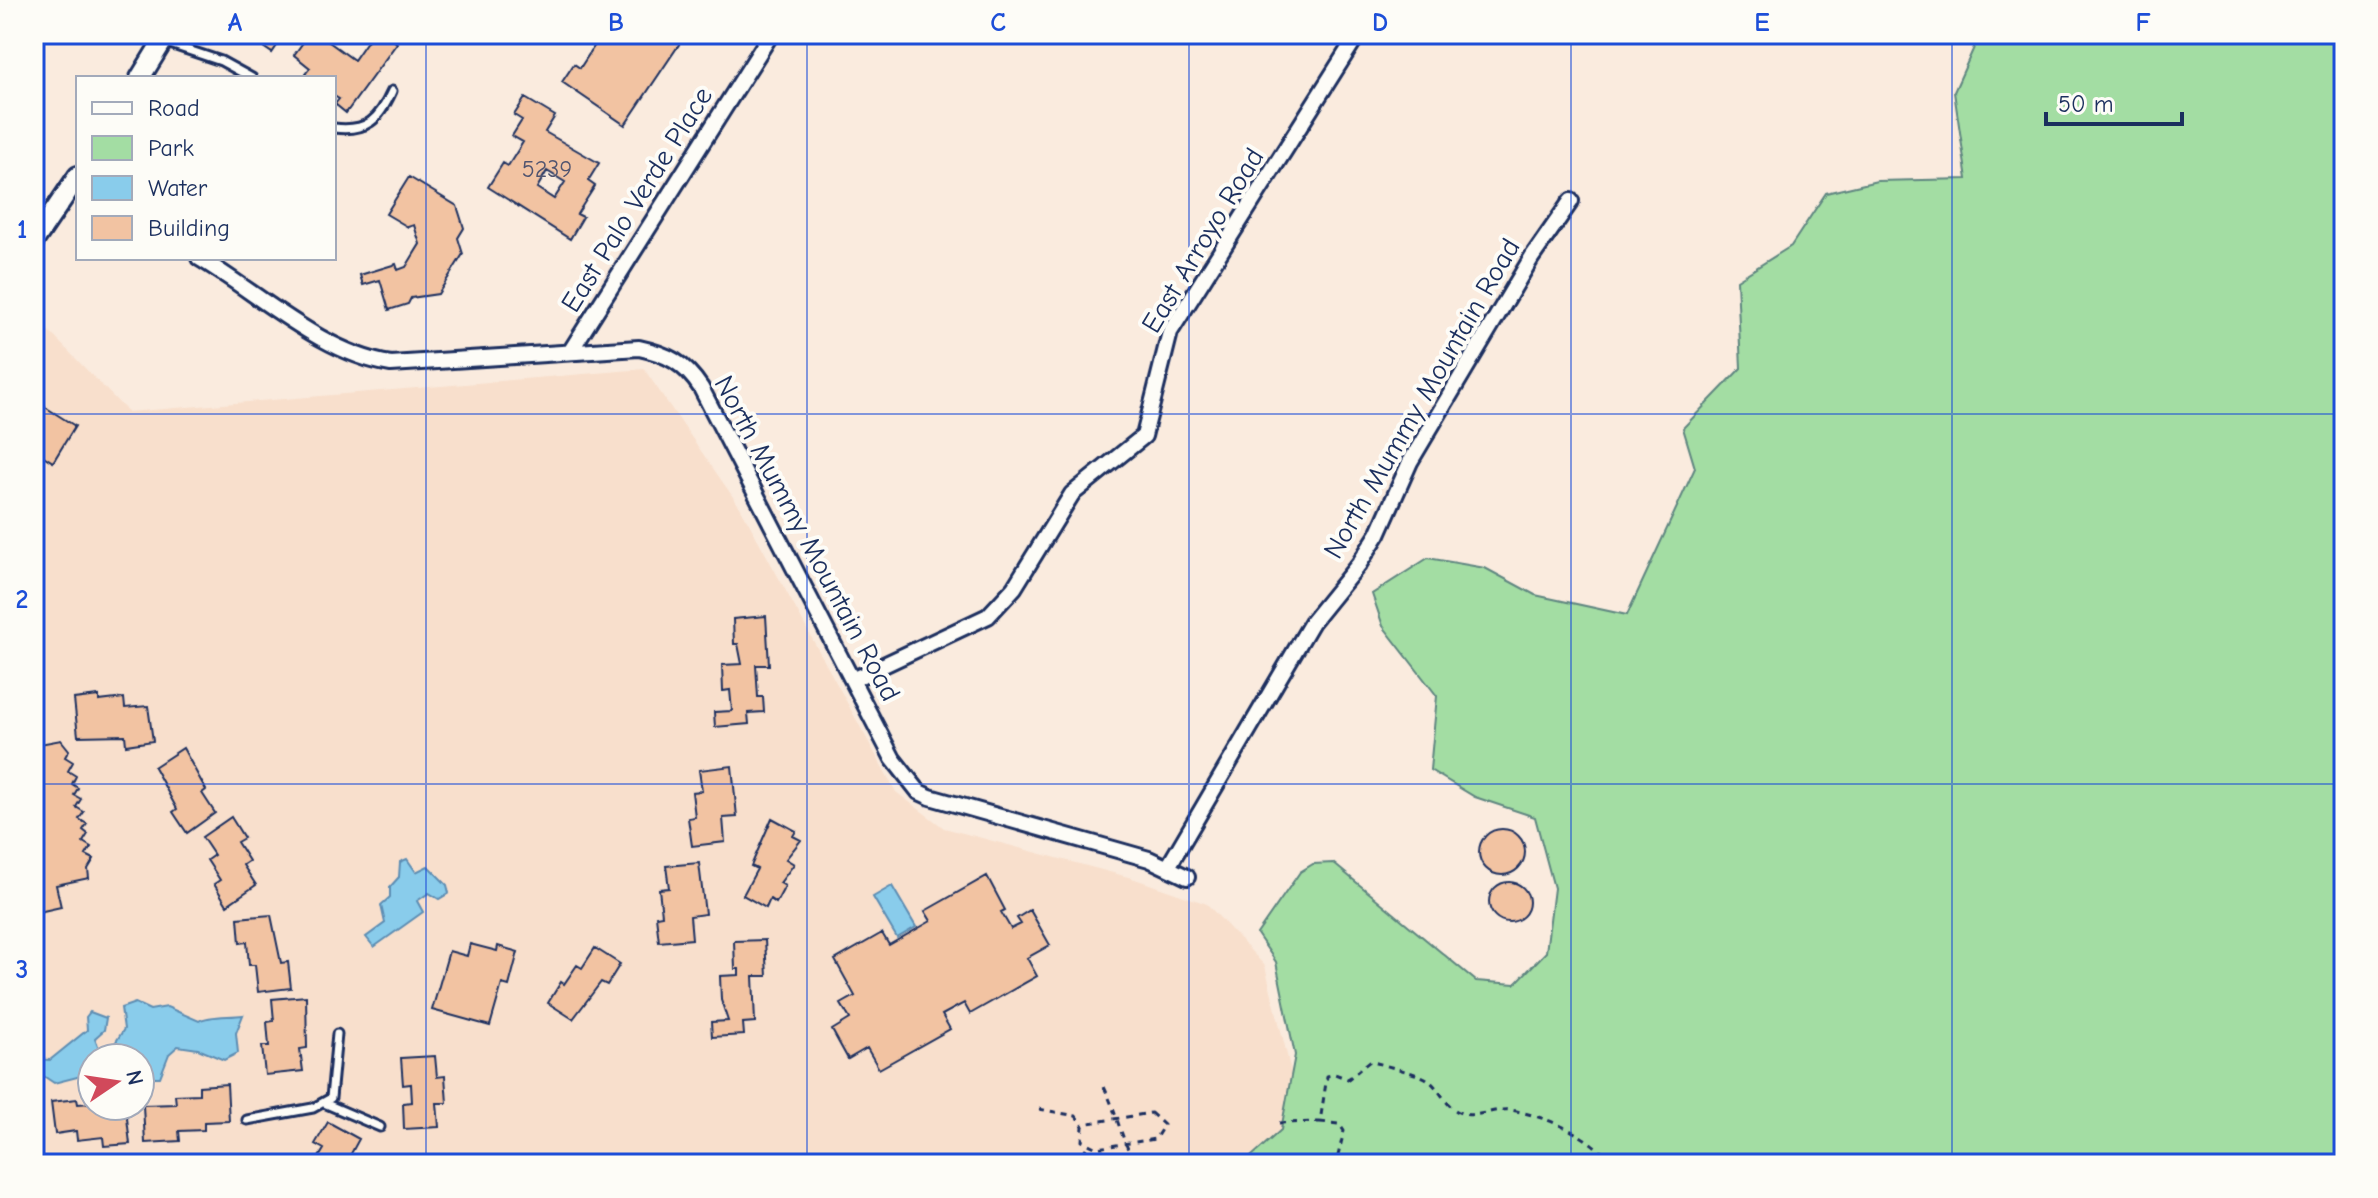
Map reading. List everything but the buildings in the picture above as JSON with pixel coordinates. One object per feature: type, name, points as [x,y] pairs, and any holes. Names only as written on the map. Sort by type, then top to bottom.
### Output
[{"type":"street","name":"East Palo Verde Place","points":[[570,352],[771,34]]},
{"type":"street","name":"East Arroyo Road","points":[[854,679],[988,616],[1014,588],[1072,494],[1144,436],[1170,332],[1358,34]]},
{"type":"street","points":[[141,76],[165,38]]},
{"type":"street","points":[[34,241],[72,196]]},
{"type":"street","name":"North Mummy Mountain Road","points":[[1168,867],[1312,622],[1359,564],[1378,534],[1410,462],[1532,257],[1571,201]]},
{"type":"street","name":"North Mummy Mountain Road","points":[[202,260],[365,361],[391,364],[570,352],[651,351],[670,356],[692,374],[854,679],[893,759],[919,792],[1130,853],[1187,877]]},
{"type":"lane","points":[[165,38],[248,76]]},
{"type":"lane","points":[[336,128],[355,131],[381,114],[392,91]]},
{"type":"lane","points":[[324,1103],[333,1089],[337,1034]]},
{"type":"lane","points":[[247,1120],[324,1103],[380,1127]]},
{"type":"path","points":[[1320,1122],[1327,1076],[1335,1074],[1348,1079],[1370,1061],[1413,1076],[1423,1076],[1438,1088],[1448,1105],[1464,1114],[1508,1110],[1566,1129],[1601,1152],[1611,1164]]},
{"type":"path","points":[[1104,1087],[1119,1118],[1124,1144],[1136,1164]]},
{"type":"path","points":[[1039,1109],[1076,1116],[1083,1126],[1082,1141],[1087,1146],[1155,1139],[1163,1132],[1164,1125],[1157,1115],[1151,1113],[1083,1126]]},
{"type":"path","points":[[1279,1123],[1339,1124],[1344,1131],[1336,1164]]},
{"type":"path","points":[[1078,1164],[1087,1146]]},
{"type":"shaded area","points":[[34,316],[128,412],[644,369],[740,507],[896,792],[944,828],[1132,878],[1207,904],[1265,966],[1314,1164],[34,1164]]},
{"type":"green space","points":[[1980,34],[2344,34],[2344,1164],[1243,1164],[1281,1130],[1295,1055],[1276,962],[1257,934],[1300,872],[1313,864],[1333,863],[1476,981],[1515,984],[1546,952],[1554,888],[1535,817],[1475,797],[1430,770],[1437,696],[1383,626],[1372,594],[1428,558],[1485,568],[1535,595],[1627,615],[1695,468],[1683,428],[1741,368],[1737,280],[1791,246],[1826,193],[1877,181],[1967,179],[1954,92]]},
{"type":"water","points":[[407,859],[416,872],[428,866],[447,885],[449,893],[439,899],[429,893],[417,901],[423,912],[374,947],[366,937],[385,923],[381,905],[390,897],[390,887],[399,877],[400,862]]},
{"type":"water","points":[[892,886],[916,927],[897,938],[873,897]]},
{"type":"water","points":[[135,1003],[150,1010],[167,1007],[199,1021],[243,1015],[236,1033],[238,1053],[224,1060],[198,1049],[178,1046],[169,1054],[160,1077],[156,1077],[156,1042],[116,1042],[124,1029],[121,1008]]},
{"type":"water","points":[[90,1012],[106,1018],[104,1030],[95,1038],[97,1042],[76,1042],[76,1077],[54,1083],[36,1071],[34,1059],[50,1060],[87,1030],[86,1017]]}]
